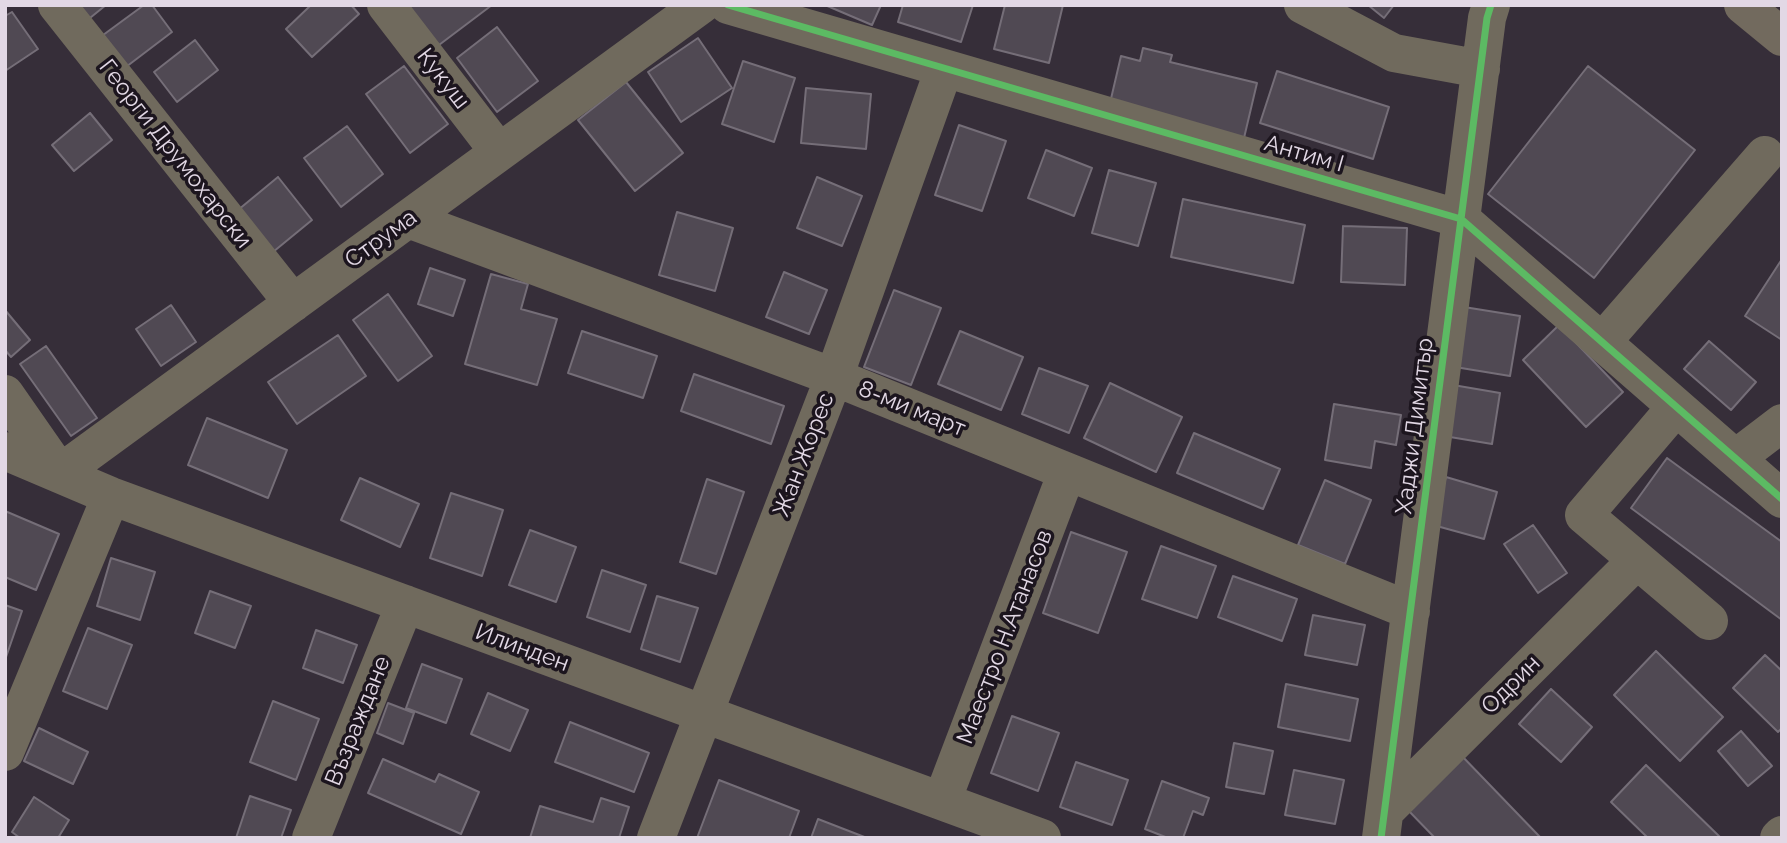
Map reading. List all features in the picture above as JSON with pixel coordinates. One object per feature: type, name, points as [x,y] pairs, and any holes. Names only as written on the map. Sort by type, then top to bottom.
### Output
[{"type":"main road","points":[[1743,5],[1782,37]]},
{"type":"street","name":"Георги Друмохарски","points":[[57,5],[293,303]]},
{"type":"street","name":"Кукуш","points":[[386,5],[499,152]]},
{"type":"street","name":"Струма","points":[[60,473],[701,5]]},
{"type":"street","name":"Антим I","points":[[728,5],[1461,219],[1782,499]]},
{"type":"street","points":[[1303,5],[1394,53],[1481,69]]},
{"type":"street","name":"Хаджи Димитър","points":[[1383,824],[1488,10]]},
{"type":"street","name":"Жан Жорес","points":[[656,838],[834,377],[944,69]]},
{"type":"street","points":[[1602,342],[1765,155]]},
{"type":"street","name":"8-ми март","points":[[408,219],[834,377],[1411,611]]},
{"type":"street","points":[[5,394],[60,473]]},
{"type":"street","points":[[1676,407],[1584,515],[1709,621]]},
{"type":"street","points":[[1735,458],[1782,423]]},
{"type":"street","name":"Илинден","points":[[5,451],[111,496],[942,801],[1023,834]]},
{"type":"street","name":"Маестро Н.Атанасов","points":[[942,801],[1067,472]]},
{"type":"street","points":[[5,751],[111,496]]},
{"type":"street","name":"Одрин","points":[[1383,824],[1637,560]]},
{"type":"street","name":"Възраждане","points":[[311,838],[405,604]]},
{"type":"building","points":[[72,5],[106,5],[85,22]]},
{"type":"building","points":[[144,5],[152,5],[172,32],[122,70],[99,38]]},
{"type":"building","points":[[311,5],[351,5],[359,14],[312,57],[286,29]]},
{"type":"building","points":[[403,5],[492,5],[435,48]]},
{"type":"building","points":[[825,5],[881,5],[872,25]]},
{"type":"building","points":[[903,5],[973,5],[961,42],[898,22]]},
{"type":"building","points":[[1005,5],[1063,5],[1049,63],[994,49]]},
{"type":"building","points":[[1368,5],[1394,5],[1384,18]]},
{"type":"building","points":[[12,12],[38,49],[5,71],[5,16]]},
{"type":"building","points":[[497,27],[538,81],[497,112],[457,58]]},
{"type":"building","points":[[698,38],[732,88],[681,122],[648,72]]},
{"type":"building","points":[[195,40],[218,70],[177,102],[154,72]]},
{"type":"building","points":[[1143,48],[1172,55],[1170,62],[1257,83],[1244,138],[1110,103],[1121,56],[1140,61]]},
{"type":"building","points":[[743,61],[795,78],[774,142],[722,124]]},
{"type":"building","points":[[404,66],[448,124],[410,153],[366,94]]},
{"type":"building","points":[[1588,66],[1695,150],[1594,278],[1488,194]]},
{"type":"building","points":[[1277,71],[1389,107],[1373,159],[1260,123]]},
{"type":"building","points":[[626,82],[683,153],[635,191],[578,120]]},
{"type":"building","points":[[806,88],[871,94],[866,149],[801,143]]},
{"type":"building","points":[[90,113],[112,140],[74,171],[52,145]]},
{"type":"building","points":[[959,125],[1006,141],[982,211],[935,195]]},
{"type":"building","points":[[347,126],[383,174],[341,207],[304,158]]},
{"type":"building","points":[[1046,150],[1092,168],[1074,216],[1028,198]]},
{"type":"building","points":[[1109,170],[1156,183],[1138,246],[1092,233]]},
{"type":"building","points":[[278,177],[312,220],[273,252],[238,210]]},
{"type":"building","points":[[817,177],[862,196],[842,246],[797,228]]},
{"type":"building","points":[[1183,199],[1305,225],[1293,283],[1171,257]]},
{"type":"building","points":[[677,212],[733,228],[715,291],[659,275]]},
{"type":"building","points":[[1343,226],[1407,228],[1405,285],[1341,282]]},
{"type":"building","points":[[1782,259],[1782,340],[1745,316]]},
{"type":"building","points":[[430,268],[465,280],[453,316],[418,304]]},
{"type":"building","points":[[784,272],[827,290],[809,334],[766,317]]},
{"type":"building","points":[[491,274],[528,284],[521,309],[557,319],[537,385],[465,364]]},
{"type":"building","points":[[894,290],[941,308],[911,385],[864,367]]},
{"type":"building","points":[[388,294],[432,356],[398,381],[353,320]]},
{"type":"building","points":[[171,305],[196,342],[161,366],[136,329]]},
{"type":"building","points":[[1464,307],[1520,316],[1510,376],[1455,367]]},
{"type":"building","points":[[5,310],[30,340],[11,357],[5,350]]},
{"type":"building","points":[[1559,325],[1623,392],[1586,427],[1523,360]]},
{"type":"building","points":[[582,331],[657,356],[643,398],[568,373]]},
{"type":"building","points":[[960,331],[1023,357],[1001,410],[938,384]]},
{"type":"building","points":[[338,335],[366,376],[297,424],[268,382]]},
{"type":"building","points":[[1709,341],[1756,382],[1731,410],[1684,369]]},
{"type":"building","points":[[46,346],[97,418],[71,436],[20,364]]},
{"type":"building","points":[[1039,368],[1088,386],[1069,433],[1022,414]]},
{"type":"building","points":[[694,374],[784,406],[771,444],[681,411]]},
{"type":"building","points":[[1110,383],[1182,417],[1156,472],[1084,438]]},
{"type":"building","points":[[1453,385],[1500,393],[1492,444],[1444,436]]},
{"type":"building","points":[[1334,404],[1401,415],[1396,445],[1375,441],[1371,468],[1325,460]]},
{"type":"building","points":[[207,418],[287,450],[268,498],[188,465]]},
{"type":"building","points":[[1194,433],[1280,469],[1263,509],[1177,473]]},
{"type":"building","points":[[1667,458],[1782,542],[1782,620],[1631,508]]},
{"type":"building","points":[[1446,477],[1497,492],[1484,539],[1433,525]]},
{"type":"building","points":[[360,478],[419,504],[400,547],[341,520]]},
{"type":"building","points":[[707,479],[744,492],[716,574],[680,562]]},
{"type":"building","points":[[1325,480],[1371,500],[1345,564],[1298,545]]},
{"type":"building","points":[[451,493],[503,510],[482,576],[430,558]]},
{"type":"building","points":[[5,511],[59,534],[36,590],[5,577]]},
{"type":"building","points":[[1533,525],[1567,573],[1538,593],[1504,544]]},
{"type":"building","points":[[530,530],[576,547],[556,602],[509,585]]},
{"type":"building","points":[[1071,532],[1127,552],[1098,633],[1043,613]]},
{"type":"building","points":[[1161,546],[1216,566],[1197,618],[1142,599]]},
{"type":"building","points":[[111,558],[155,572],[140,620],[97,606]]},
{"type":"building","points":[[602,570],[646,585],[630,632],[587,617]]},
{"type":"building","points":[[1233,576],[1297,599],[1282,641],[1218,617]]},
{"type":"building","points":[[210,591],[251,606],[235,648],[195,633]]},
{"type":"building","points":[[657,596],[698,608],[680,662],[641,649]]},
{"type":"building","points":[[5,605],[22,611],[5,660]]},
{"type":"building","points":[[1313,615],[1365,625],[1357,665],[1305,655]]},
{"type":"building","points":[[88,628],[132,645],[107,709],[63,691]]},
{"type":"building","points":[[316,630],[357,645],[343,683],[303,668]]},
{"type":"building","points":[[1656,651],[1723,717],[1680,761],[1614,695]]},
{"type":"building","points":[[1765,655],[1782,671],[1782,728],[1778,732],[1733,688]]},
{"type":"building","points":[[422,664],[462,679],[446,723],[406,708]]},
{"type":"building","points":[[1286,684],[1358,699],[1350,741],[1278,727]]},
{"type":"building","points":[[1551,689],[1592,727],[1561,762],[1519,724]]},
{"type":"building","points":[[488,693],[528,710],[510,751],[471,734]]},
{"type":"building","points":[[273,701],[319,719],[296,780],[250,762]]},
{"type":"building","points":[[388,703],[414,713],[403,744],[377,733]]},
{"type":"building","points":[[1012,716],[1059,733],[1038,791],[991,773]]},
{"type":"building","points":[[570,722],[649,753],[634,792],[555,762]]},
{"type":"building","points":[[39,728],[88,752],[73,784],[24,761]]},
{"type":"building","points":[[1741,731],[1772,766],[1748,786],[1718,751]]},
{"type":"building","points":[[1234,743],[1273,751],[1264,794],[1226,787]]},
{"type":"building","points":[[1460,754],[1540,837],[1435,838],[1405,807]]},
{"type":"building","points":[[383,759],[435,782],[439,774],[479,792],[461,834],[368,793]]},
{"type":"building","points":[[1076,762],[1128,780],[1112,825],[1060,807]]},
{"type":"building","points":[[1646,765],[1721,838],[1648,838],[1611,802]]},
{"type":"building","points":[[1294,770],[1344,780],[1335,824],[1285,815]]},
{"type":"building","points":[[719,780],[799,811],[789,838],[697,838]]},
{"type":"building","points":[[1162,781],[1209,798],[1203,815],[1193,811],[1183,838],[1168,838],[1145,829]]},
{"type":"building","points":[[250,796],[291,810],[281,838],[236,838]]},
{"type":"building","points":[[34,797],[69,820],[58,838],[20,838],[12,832]]},
{"type":"building","points":[[601,798],[629,807],[619,838],[530,838],[540,806],[593,822]]},
{"type":"building","points":[[818,819],[867,838],[811,838]]},
{"type":"cycle path","points":[[728,5],[1461,219],[1782,499]]},
{"type":"cycle path","points":[[1381,838],[1487,18],[1491,5]]}]
